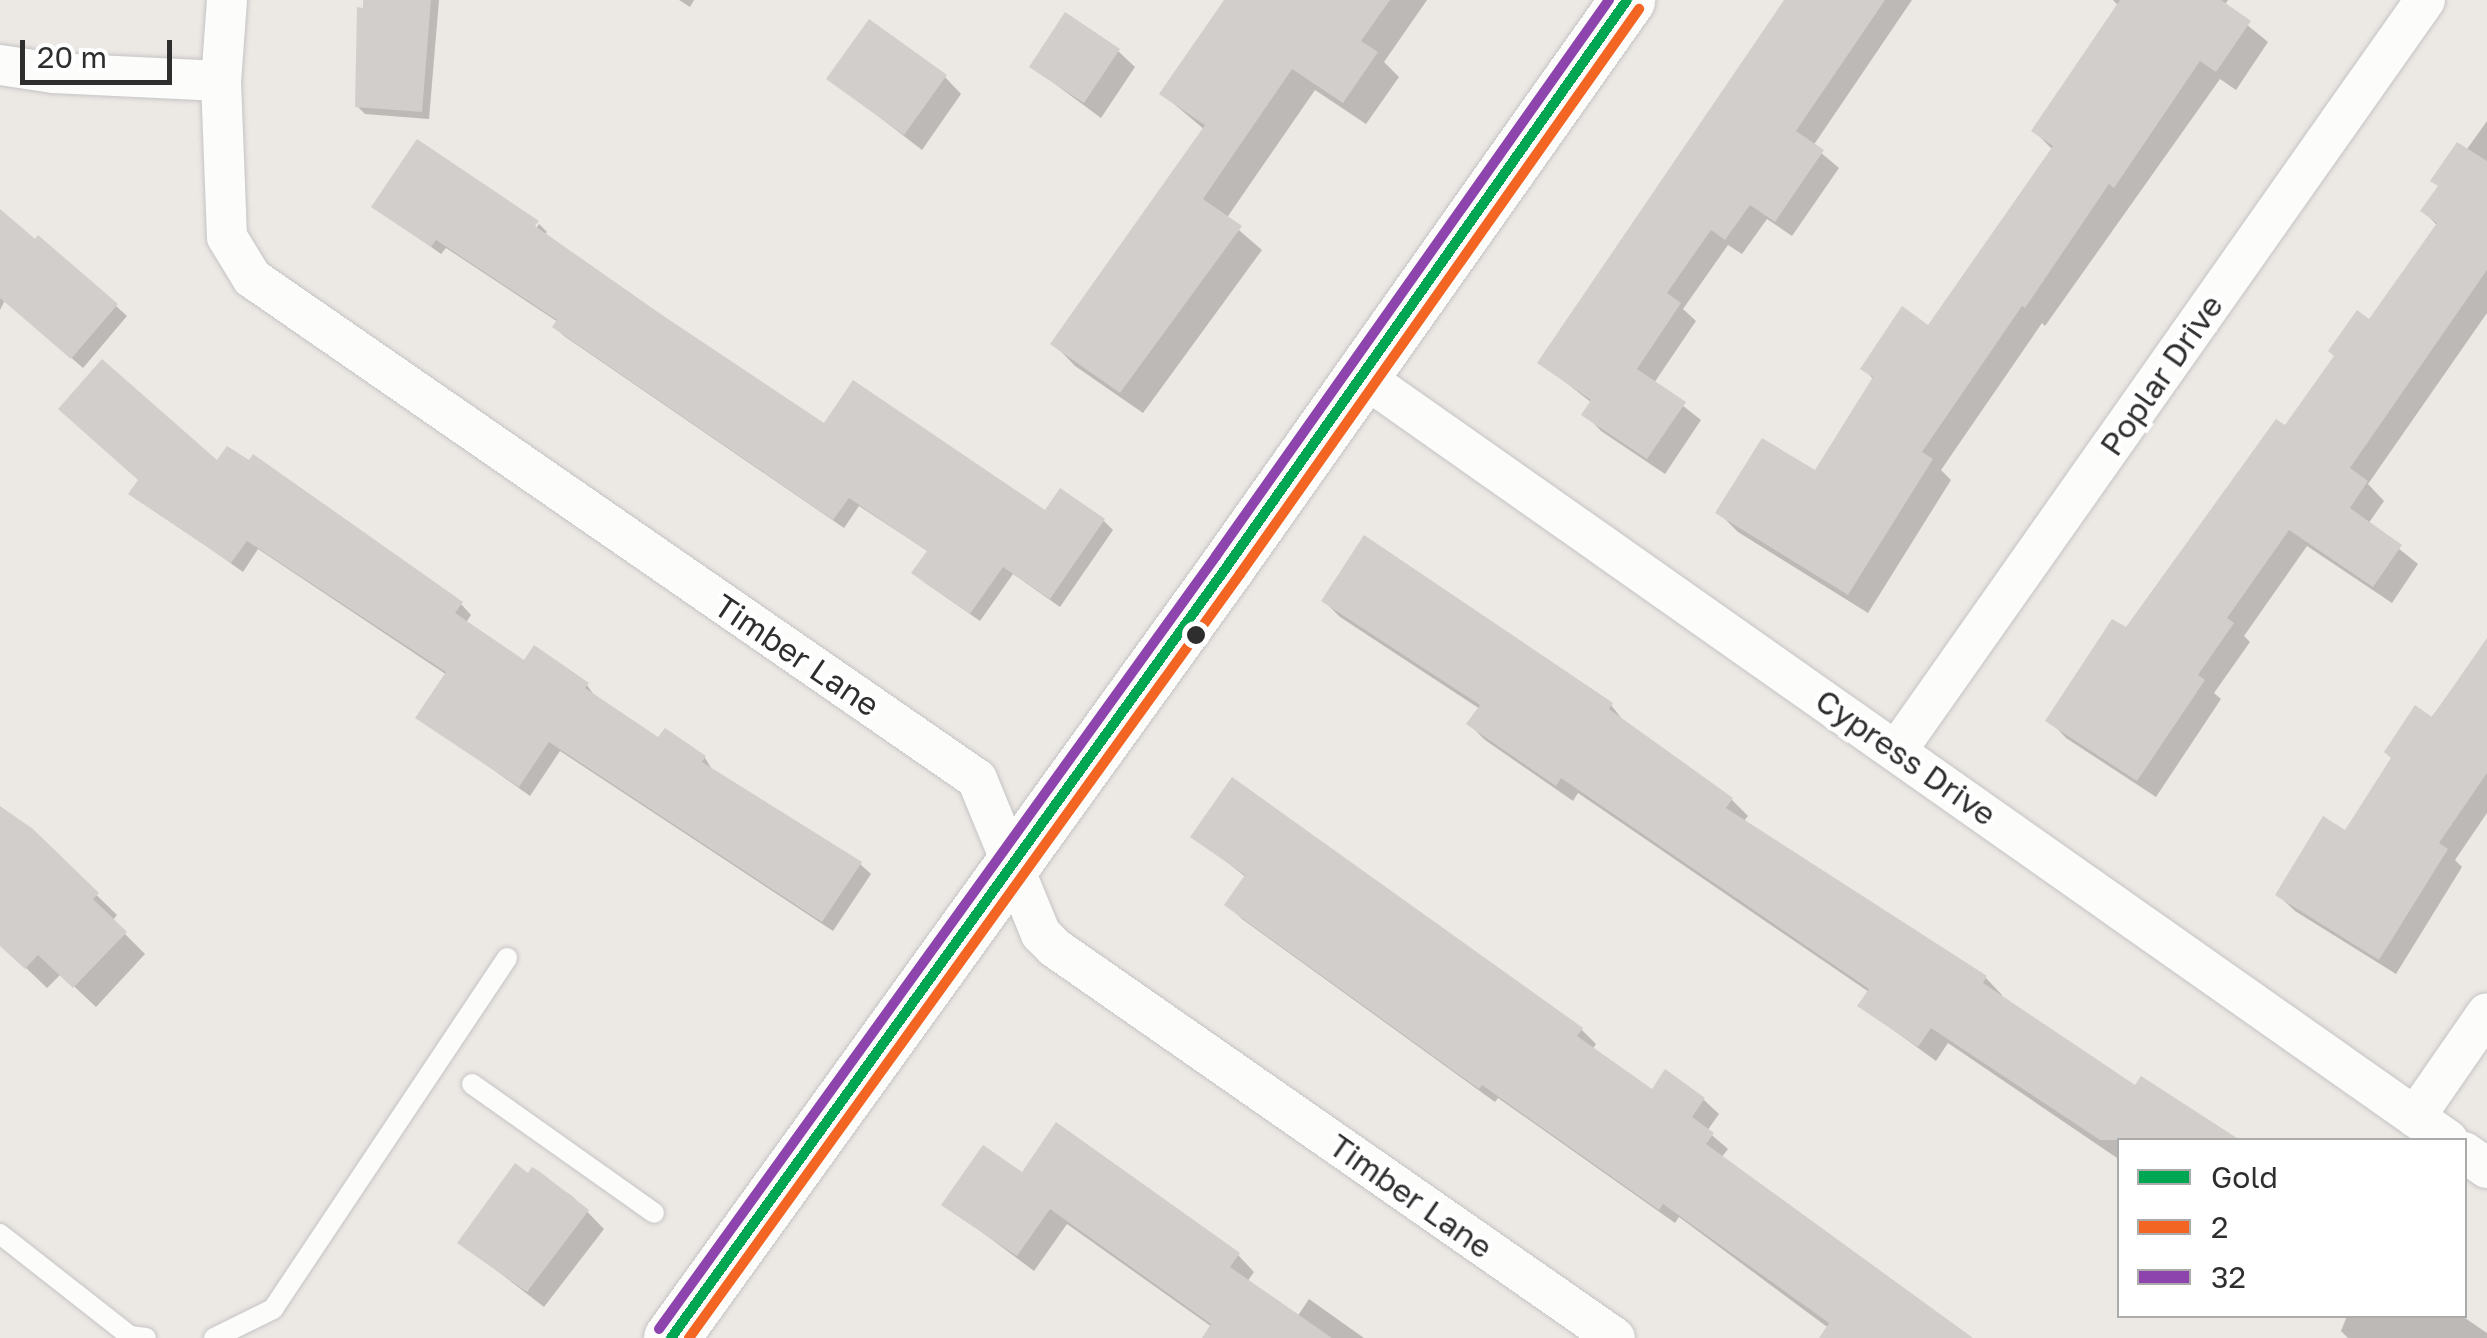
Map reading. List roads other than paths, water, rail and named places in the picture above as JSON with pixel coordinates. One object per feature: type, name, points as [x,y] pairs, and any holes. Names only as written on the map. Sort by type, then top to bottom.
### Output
[{"type":"main road","points":[[671,1338],[1362,376],[1626,0]]},
{"type":"street","name":"Timber Lane","points":[[227,0],[221,80],[228,237],[252,278],[977,779],[1041,934],[1055,948],[1614,1338]]},
{"type":"street","name":"Poplar Drive","points":[[1897,750],[2425,0]]},
{"type":"street","points":[[0,66],[53,73],[221,80]]},
{"type":"street","name":"Cypress Drive","points":[[1362,376],[2445,1138]]},
{"type":"street","points":[[2415,1116],[2487,1013]]},
{"type":"lane","points":[[214,1338],[273,1309],[508,958]]},
{"type":"lane","points":[[472,1084],[654,1213]]},
{"type":"lane","points":[[0,1234],[130,1336],[146,1338]]}]
